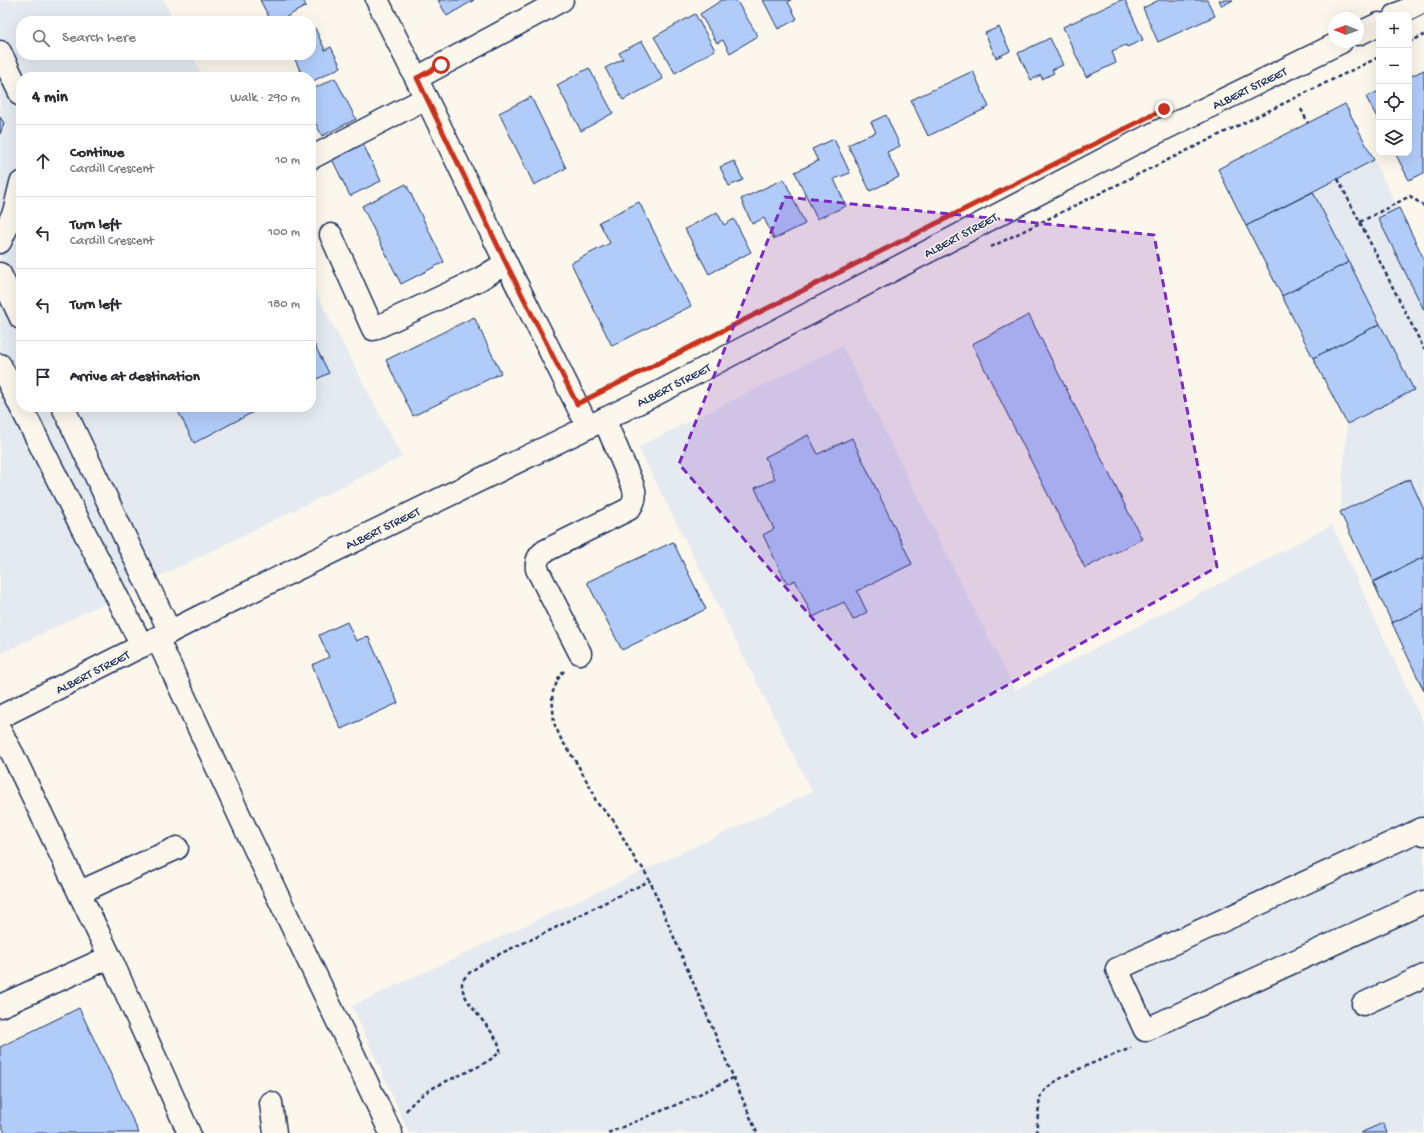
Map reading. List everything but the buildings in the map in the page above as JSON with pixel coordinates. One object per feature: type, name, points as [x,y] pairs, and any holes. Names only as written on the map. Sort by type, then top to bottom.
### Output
[{"type":"street","points":[[377,0],[417,78],[506,263],[577,404],[596,423],[633,486],[635,498],[629,509],[545,551],[540,555],[536,564],[537,569],[580,653]]},
{"type":"street","points":[[417,78],[562,0]]},
{"type":"street","points":[[1402,12],[1424,1]]},
{"type":"street","points":[[1364,31],[1376,25]]},
{"type":"street","name":"ALBERT STREET","points":[[0,717],[156,638],[654,395],[1133,144],[1329,48]]},
{"type":"street","points":[[0,52],[16,85]]},
{"type":"street","points":[[316,155],[426,98]]},
{"type":"street","points":[[0,242],[16,216]]},
{"type":"street","points":[[331,235],[373,329],[480,279],[506,263]]},
{"type":"street","points":[[0,274],[16,308]]},
{"type":"street","points":[[0,365],[16,397]]},
{"type":"street","points":[[24,412],[156,638]]},
{"type":"street","points":[[65,412],[156,638],[390,1132]]},
{"type":"street","points":[[0,731],[80,892],[189,1133]]},
{"type":"street","points":[[1424,834],[1422,830],[1118,969],[1145,1030],[1424,902]]},
{"type":"street","points":[[80,892],[177,848]]},
{"type":"street","points":[[0,1006],[110,957]]},
{"type":"street","points":[[1363,1004],[1424,976]]},
{"type":"street","points":[[271,1103],[275,1133]]},
{"type":"path","points":[[1412,41],[1424,35]]},
{"type":"path","points":[[1301,109],[1308,123]]},
{"type":"path","points":[[1338,179],[1424,349]]},
{"type":"path","points":[[1360,222],[1410,196],[1424,206]]},
{"type":"path","points":[[577,404],[688,348]]},
{"type":"path","points":[[580,653],[559,677],[552,694],[554,723],[561,739],[593,792],[596,802],[614,821],[637,863],[642,867],[650,881],[757,1133]]},
{"type":"path","points":[[390,1132],[407,1108],[423,1094],[442,1083],[483,1064],[500,1052],[500,1045],[476,1012],[463,989],[462,983],[472,970],[618,895],[650,881]]},
{"type":"path","points":[[1036,1133],[1040,1097],[1045,1089],[1086,1066],[1149,1040],[1145,1030]]},
{"type":"path","points":[[608,1133],[685,1101],[733,1078]]},
{"type":"highlighted area","points":[[785,197],[1154,235],[1217,567],[915,737],[679,464]]},
{"type":"shaded area","points":[[0,0],[164,0],[172,16],[16,16],[16,60],[195,60],[201,72],[16,72],[16,412],[316,412],[316,293],[402,457],[0,654]]},
{"type":"shaded area","points":[[1345,104],[1424,259],[1424,691],[1340,512],[1347,424],[1218,169]]},
{"type":"shaded area","points":[[842,346],[1015,690],[1332,525],[1424,725],[1424,1133],[409,1133],[352,1006],[812,792],[638,447]]},
{"type":"route","points":[[441,65],[417,78],[506,263],[577,404],[1164,109]]}]
